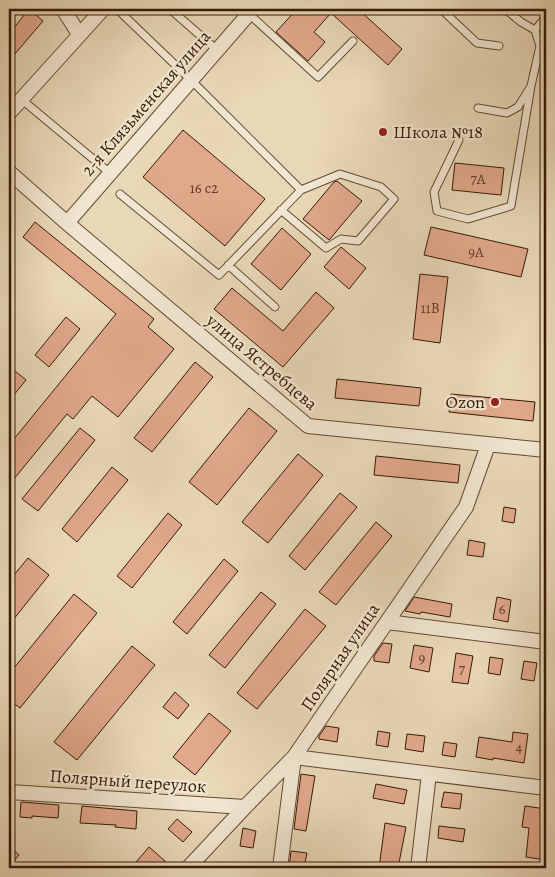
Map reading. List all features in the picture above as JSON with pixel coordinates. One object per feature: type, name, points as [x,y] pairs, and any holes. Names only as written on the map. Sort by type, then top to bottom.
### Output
[{"type":"street","points":[[63,9],[79,34]]},
{"type":"street","points":[[9,113],[103,9]]},
{"type":"street","name":"2-я Клязьменская улица","points":[[67,222],[251,11]]},
{"type":"street","name":"улица Ястребцева","points":[[9,172],[308,426],[546,450]]},
{"type":"street","name":"Полярная улица","points":[[188,868],[294,757],[466,507],[488,444]]},
{"type":"street","points":[[387,622],[546,642]]},
{"type":"street","points":[[280,868],[294,757],[546,788]]},
{"type":"street","points":[[418,868],[429,774]]},
{"type":"street","name":"Полярный переулок","points":[[9,792],[245,807]]},
{"type":"lane","points":[[117,9],[301,190]]},
{"type":"lane","points":[[170,9],[216,50]]},
{"type":"lane","points":[[441,9],[477,43],[499,46]]},
{"type":"lane","points":[[458,140],[434,192],[437,211],[468,219],[511,206],[531,86],[540,46],[535,30],[505,9]]},
{"type":"lane","points":[[251,11],[318,77],[352,41]]},
{"type":"lane","points":[[535,30],[546,17]]},
{"type":"lane","points":[[478,108],[507,113],[518,107],[531,86]]},
{"type":"lane","points":[[21,99],[110,173]]},
{"type":"lane","points":[[120,194],[219,275],[281,210],[301,190],[340,174],[380,187],[394,199],[358,241],[341,239],[326,248],[281,210]]},
{"type":"lane","points":[[228,265],[276,307]]},
{"type":"building","points":[[29,9],[43,21],[14,55],[9,50],[9,34]]},
{"type":"building","points":[[297,9],[358,9],[402,49],[388,65],[331,13],[314,32],[325,42],[308,61],[276,32]]},
{"type":"building","points":[[183,130],[265,199],[225,246],[143,177]]},
{"type":"building","points":[[455,163],[504,168],[501,195],[452,190]]},
{"type":"building","points":[[337,181],[362,201],[329,240],[303,219],[334,182]]},
{"type":"building","points":[[35,222],[154,319],[148,327],[174,349],[118,417],[92,396],[73,419],[67,414],[9,485],[9,445],[116,314],[23,237]]},
{"type":"building","points":[[431,227],[528,249],[521,277],[424,255]]},
{"type":"building","points":[[282,228],[311,254],[281,290],[251,264]]},
{"type":"building","points":[[341,247],[366,268],[349,289],[324,267]]},
{"type":"building","points":[[420,274],[448,277],[440,343],[413,339]]},
{"type":"building","points":[[232,288],[283,331],[316,292],[334,308],[283,367],[214,309]]},
{"type":"building","points":[[66,317],[80,329],[49,367],[35,355]]},
{"type":"building","points":[[195,362],[213,377],[152,452],[134,438]]},
{"type":"building","points":[[9,366],[26,380],[9,401]]},
{"type":"building","points":[[337,379],[421,388],[419,406],[335,398]]},
{"type":"building","points":[[451,394],[535,402],[533,421],[449,412]]},
{"type":"building","points":[[249,408],[277,431],[217,505],[189,482]]},
{"type":"building","points":[[80,428],[95,440],[38,511],[22,499]]},
{"type":"building","points":[[298,454],[323,475],[268,543],[242,522]]},
{"type":"building","points":[[376,456],[460,465],[458,483],[374,475]]},
{"type":"building","points":[[112,467],[128,480],[77,542],[62,529]]},
{"type":"building","points":[[340,493],[357,507],[305,570],[289,556]]},
{"type":"building","points":[[504,507],[516,509],[514,523],[502,521]]},
{"type":"building","points":[[168,513],[182,525],[132,588],[117,576]]},
{"type":"building","points":[[376,522],[392,536],[336,605],[319,592]]},
{"type":"building","points":[[469,540],[485,543],[483,557],[467,555]]},
{"type":"building","points":[[28,558],[49,575],[9,625],[9,581]]},
{"type":"building","points":[[224,559],[238,571],[187,634],[173,622]]},
{"type":"building","points":[[261,592],[276,604],[225,668],[209,655]]},
{"type":"building","points":[[74,594],[97,613],[20,708],[9,700],[9,674]]},
{"type":"building","points":[[414,597],[452,604],[450,617],[405,611]]},
{"type":"building","points":[[497,597],[511,600],[508,622],[493,619]]},
{"type":"building","points":[[305,609],[326,626],[257,709],[237,693]]},
{"type":"building","points":[[383,643],[392,644],[389,663],[374,661],[374,656]]},
{"type":"building","points":[[414,645],[433,648],[429,672],[410,668]]},
{"type":"building","points":[[132,646],[155,665],[77,760],[54,742]]},
{"type":"building","points":[[456,653],[473,656],[468,684],[452,682]]},
{"type":"building","points":[[490,657],[503,659],[500,675],[488,673]]},
{"type":"building","points":[[524,661],[537,663],[534,681],[521,679]]},
{"type":"building","points":[[175,692],[189,705],[178,719],[163,707]]},
{"type":"building","points":[[209,713],[231,731],[195,775],[173,757]]},
{"type":"building","points":[[326,726],[339,728],[337,742],[319,739]]},
{"type":"building","points":[[378,731],[390,733],[388,747],[376,745]]},
{"type":"building","points":[[513,732],[528,734],[524,763],[476,757],[479,737],[512,742]]},
{"type":"building","points":[[407,734],[425,736],[423,752],[405,749]]},
{"type":"building","points":[[444,742],[457,744],[455,757],[442,755]]},
{"type":"building","points":[[301,774],[315,776],[306,831],[294,829]]},
{"type":"building","points":[[376,784],[407,790],[404,804],[373,798]]},
{"type":"building","points":[[444,792],[462,794],[460,809],[441,807]]},
{"type":"building","points":[[21,802],[59,805],[58,818],[20,817]]},
{"type":"building","points":[[82,806],[137,811],[136,829],[115,827],[116,825],[80,823]]},
{"type":"building","points":[[525,806],[546,809],[546,860],[526,857],[529,828],[522,827]]},
{"type":"building","points":[[177,819],[192,832],[183,842],[168,829]]},
{"type":"building","points":[[385,823],[406,827],[398,868],[379,868]]},
{"type":"building","points":[[439,826],[465,829],[463,842],[438,838]]},
{"type":"building","points":[[243,828],[256,831],[253,848],[240,846]]},
{"type":"building","points":[[9,846],[19,855],[9,867]]},
{"type":"building","points":[[149,847],[165,861],[159,868],[131,868]]},
{"type":"building","points":[[291,851],[307,853],[304,868],[289,868]]},
{"type":"place","name":"Школа №18","points":[[383,132]]},
{"type":"place","name":"Ozon","points":[[495,402]]}]
